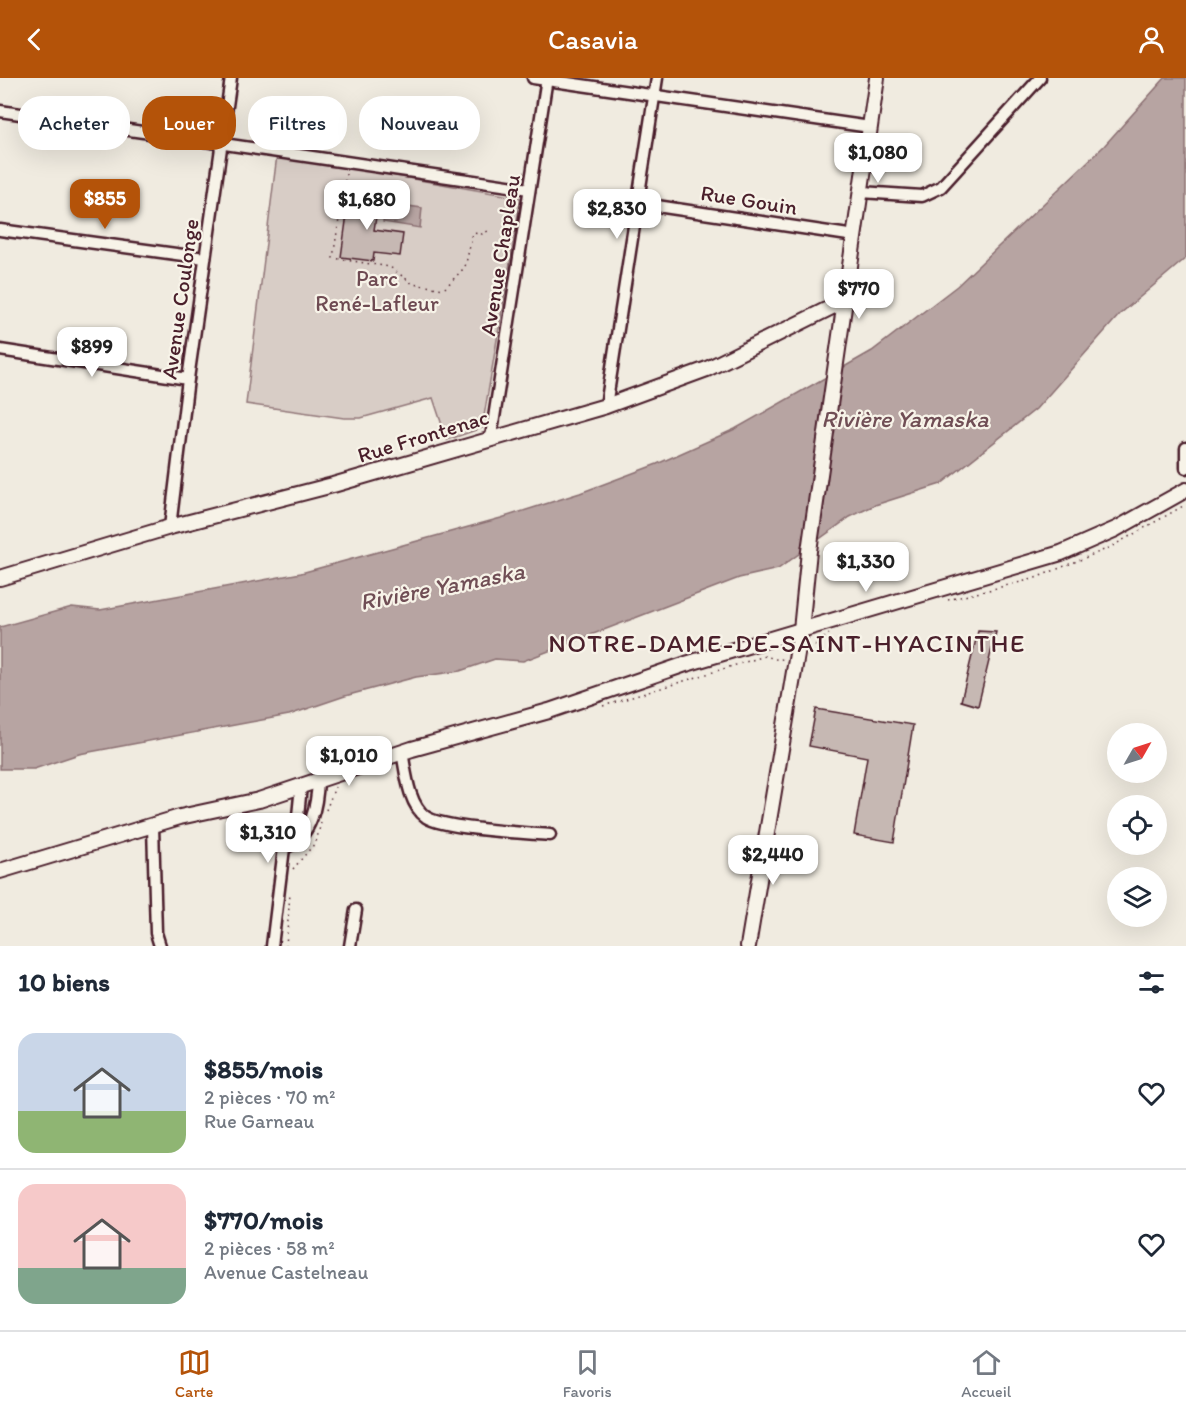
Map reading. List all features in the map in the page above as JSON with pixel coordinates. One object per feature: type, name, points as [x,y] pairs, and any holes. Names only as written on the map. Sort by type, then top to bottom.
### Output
[{"type":"main road","points":[[748,946],[801,630],[809,551],[877,78]]},
{"type":"main road","name":"Rue Frontenac","points":[[0,578],[170,527],[333,485],[491,437],[606,406],[707,369],[846,300]]},
{"type":"main road","points":[[0,871],[153,825],[260,800],[402,752],[549,711],[686,664],[1061,553],[1137,519],[1186,490]]},
{"type":"street","name":"Avenue Coulonge","points":[[229,96],[231,78]]},
{"type":"street","points":[[533,78],[870,127]]},
{"type":"street","points":[[606,406],[657,78]]},
{"type":"street","points":[[861,192],[922,196],[941,187],[1040,78]]},
{"type":"street","name":"Avenue Chapleau","points":[[491,437],[546,79]]},
{"type":"street","points":[[0,111],[142,132]]},
{"type":"street","points":[[236,146],[529,189]]},
{"type":"street","name":"Avenue Coulonge","points":[[170,527],[188,379],[221,150]]},
{"type":"street","name":"Rue Gouin","points":[[637,203],[855,236]]},
{"type":"street","points":[[0,230],[205,258]]},
{"type":"street","points":[[0,350],[188,379]]},
{"type":"street","points":[[1186,448],[1186,468]]},
{"type":"street","points":[[402,752],[416,805],[427,817],[445,823],[550,835]]},
{"type":"street","points":[[284,848],[293,844],[315,813],[318,780]]},
{"type":"street","points":[[273,946],[284,848],[298,816],[301,786]]},
{"type":"street","points":[[153,825],[155,921],[160,946]]},
{"type":"street","points":[[350,946],[356,910]]},
{"type":"path","points":[[348,163],[333,258],[390,267],[413,284],[444,289],[465,267],[472,233],[482,234],[490,230]]},
{"type":"path","points":[[944,601],[1033,579],[1109,548],[1186,504]]},
{"type":"path","points":[[596,708],[765,656],[779,660],[812,650],[828,635],[837,631]]},
{"type":"path","points":[[318,780],[336,786],[324,812]]},
{"type":"path","points":[[291,873],[316,842],[322,822]]},
{"type":"path","points":[[286,946],[290,894]]},
{"type":"green space","name":"Parc René-Lafleur","points":[[277,155],[521,198],[482,428],[447,440],[433,398],[361,418],[344,418],[246,404]]},
{"type":"water","name":"Rivière Yamaska","points":[[1165,78],[1186,78],[1186,258],[1120,314],[1036,409],[941,484],[875,505],[850,517],[778,569],[739,578],[523,661],[495,659],[460,671],[416,677],[345,696],[289,715],[79,754],[34,769],[0,769],[0,627],[72,607],[100,610],[301,573],[501,518],[580,493],[657,464],[735,429],[872,351],[957,286],[1104,146]]},
{"type":"water","points":[[386,203],[422,208],[420,228],[383,222]]},
{"type":"building","points":[[350,193],[379,197],[374,230],[403,234],[400,256],[374,253],[373,261],[341,257]]},
{"type":"building","points":[[978,631],[996,632],[978,706],[961,701]]},
{"type":"building","points":[[816,709],[913,725],[894,842],[854,835],[867,757],[809,746]]},
{"type":"district","name":"NOTRE-DAME-DE-SAINT-HYACINTHE","points":[[787,643]]}]
